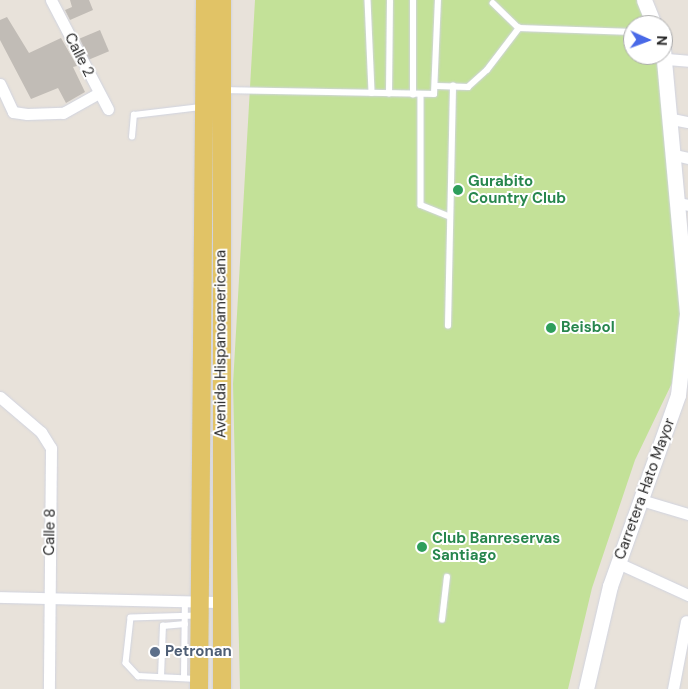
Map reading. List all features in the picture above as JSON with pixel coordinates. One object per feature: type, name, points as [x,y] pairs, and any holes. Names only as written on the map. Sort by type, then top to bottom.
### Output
[{"type":"main road","name":"Avenida Hispanoamericana","points":[[205,0],[222,602],[222,689]]},
{"type":"main road","name":"Avenida Hispanoamericana","points":[[194,682],[191,612],[209,95],[222,0]]},
{"type":"street","name":"Calle 2","points":[[51,0],[108,109]]},
{"type":"street","points":[[644,0],[650,15]]},
{"type":"street","points":[[673,56],[688,61]]},
{"type":"street","name":"Carretera Hato Mayor","points":[[586,689],[618,563],[684,376],[688,313],[681,157],[672,119],[666,65]]},
{"type":"street","points":[[0,84],[13,112],[64,113],[99,93]]},
{"type":"street","points":[[672,119],[688,122]]},
{"type":"street","name":"Calle 8","points":[[0,397],[41,432],[51,448],[49,689]]},
{"type":"street","points":[[641,500],[688,514]]},
{"type":"street","points":[[618,563],[688,595]]},
{"type":"street","points":[[0,597],[50,598],[191,612],[222,602]]},
{"type":"street","points":[[673,689],[685,641],[686,621]]},
{"type":"lane","points":[[368,0],[372,93]]},
{"type":"lane","points":[[389,94],[390,0]]},
{"type":"lane","points":[[413,0],[413,95]]},
{"type":"lane","points":[[132,137],[134,115],[209,95],[434,94],[436,86],[438,0]]},
{"type":"lane","points":[[493,3],[519,28],[623,32]]},
{"type":"lane","points":[[436,86],[468,87],[481,76],[519,28]]},
{"type":"lane","points":[[448,326],[453,86]]},
{"type":"lane","points":[[420,95],[421,205],[450,217]]},
{"type":"lane","points":[[442,620],[447,577]]},
{"type":"lane","points":[[161,677],[162,626],[191,612]]},
{"type":"lane","points":[[191,612],[140,616],[128,622],[129,671],[138,676],[194,682]]},
{"type":"green space","name":"Gurabito Country Club","points":[[255,0],[638,0],[644,15],[623,15],[623,65],[661,65],[681,316],[672,383],[635,460],[592,588],[568,689],[240,689],[233,384]]},
{"type":"building","points":[[70,0],[89,0],[93,10],[70,20],[65,10],[72,7]]},
{"type":"building","points":[[7,17],[29,53],[61,38],[77,66],[73,67],[85,92],[66,103],[58,88],[31,99],[0,40],[0,20]]},
{"type":"building","points":[[100,30],[109,51],[89,60],[80,39]]},
{"type":"place","name":"Gurabito Country Club","points":[[458,190]]},
{"type":"place","name":"Beisbol","points":[[551,328]]},
{"type":"place","name":"Club Banreservas Santiago","points":[[422,547]]},
{"type":"place","name":"Petronan","points":[[155,652]]}]
